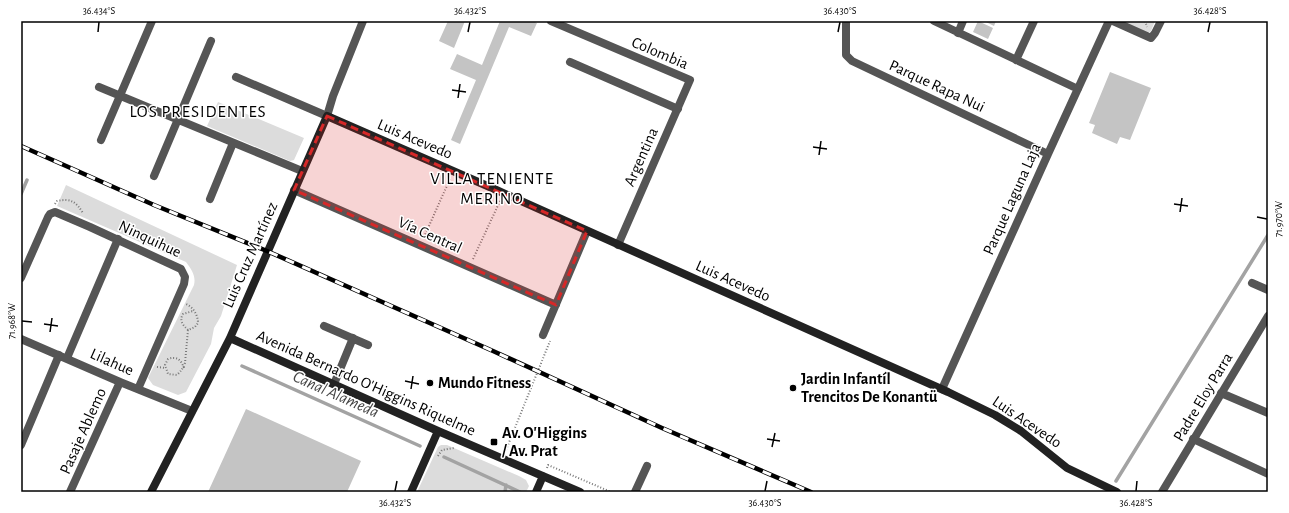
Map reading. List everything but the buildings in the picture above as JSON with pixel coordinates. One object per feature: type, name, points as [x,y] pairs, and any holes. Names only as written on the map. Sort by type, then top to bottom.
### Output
[{"type":"main road","name":"Luis Acevedo","points":[[327,116],[504,193],[942,389],[995,415],[1021,432],[1068,468],[1117,492]]},
{"type":"main road","name":"Luis Cruz Martínez","points":[[151,492],[230,338],[327,116]]},
{"type":"main road","name":"Avenida Bernardo O'Higgins Riquelme","points":[[230,338],[438,431],[580,492]]},
{"type":"main road","points":[[411,492],[438,431]]},
{"type":"main road","points":[[536,492],[543,476]]},
{"type":"street","points":[[101,140],[152,21]]},
{"type":"street","points":[[236,77],[327,116],[333,96],[364,21]]},
{"type":"street","name":"Parque Rapa Nui","points":[[846,21],[846,55],[852,61],[1048,154]]},
{"type":"street","points":[[934,21],[1078,89]]},
{"type":"street","points":[[958,33],[963,21]]},
{"type":"street","points":[[1016,60],[1034,21]]},
{"type":"street","name":"Parque Laguna Laja","points":[[942,389],[1109,21]]},
{"type":"street","points":[[1113,21],[1151,38],[1161,21]]},
{"type":"street","name":"Colombia","points":[[552,22],[690,80]]},
{"type":"street","points":[[154,176],[210,41]]},
{"type":"street","points":[[570,62],[678,108]]},
{"type":"street","name":"Argentina","points":[[618,245],[690,80]]},
{"type":"street","points":[[99,87],[302,172]]},
{"type":"street","points":[[210,199],[233,143]]},
{"type":"street","name":"Vía Central","points":[[294,190],[556,305]]},
{"type":"street","name":"Ninquihue","points":[[21,278],[48,217],[53,213],[59,213],[181,269],[185,277],[184,284],[138,389]]},
{"type":"street","points":[[543,335],[587,231]]},
{"type":"street","points":[[21,445],[118,239]]},
{"type":"street","points":[[1252,283],[1268,290]]},
{"type":"street","name":"Padre Eloy Parra","points":[[1162,492],[1268,316]]},
{"type":"street","points":[[324,326],[368,345]]},
{"type":"street","points":[[334,384],[353,338]]},
{"type":"street","name":"Lilahue","points":[[21,339],[120,382],[192,411]]},
{"type":"street","name":"Pasaje Ablemo","points":[[70,492],[120,382]]},
{"type":"street","points":[[1221,393],[1268,414]]},
{"type":"street","points":[[1193,440],[1268,474]]},
{"type":"street","points":[[635,492],[647,466]]},
{"type":"path","points":[[420,245],[454,171]]},
{"type":"path","points":[[470,267],[504,193]]},
{"type":"path","points":[[178,299],[191,307],[198,317],[198,323],[195,327],[188,330]]},
{"type":"path","points":[[184,368],[179,359],[173,357],[168,359],[165,365],[168,374],[172,375],[177,375],[184,368],[188,330],[181,322],[181,318],[183,314],[193,311]]},
{"type":"path","points":[[502,458],[552,337]]},
{"type":"path","points":[[436,459],[442,450],[456,448]]},
{"type":"path","points":[[543,476],[548,465],[611,492]]},
{"type":"highlighted area","points":[[327,116],[587,231],[556,305],[294,190]]},
{"type":"shaded area","points":[[1118,21],[1155,21],[1151,31],[1148,33]]},
{"type":"shaded area","points":[[218,102],[304,138],[294,160],[290,161],[207,126]]},
{"type":"shaded area","points":[[66,185],[237,265],[221,316],[214,328],[211,344],[186,392],[178,395],[153,385],[148,378],[194,285],[192,270],[186,262],[57,206]]},
{"type":"shaded area","points":[[441,445],[447,445],[519,476],[526,480],[529,486],[526,492],[417,492],[438,447]]},
{"type":"waterway","points":[[21,194],[27,180]]},
{"type":"waterway","points":[[1116,481],[1268,235]]},
{"type":"waterway","name":"Canal Alameda","points":[[242,366],[420,446]]},
{"type":"waterway","points":[[444,457],[520,492]]},
{"type":"waterway","name":"Canal Alameda","points":[[505,492],[506,485]]},
{"type":"railway","points":[[21,146],[154,205],[267,251],[662,428],[811,492]]},
{"type":"place","name":"Mundo Fitness","points":[[430,383]]},
{"type":"place","name":"Jardin Infantíl Trencitos De Konantü","points":[[793,388]]},
{"type":"place","name":"Av. O'Higgins / Av. Prat","points":[[494,442]]},
{"type":"district","name":"LOS PRESIDENTES","points":[[198,111]]},
{"type":"district","name":"VILLA TENIENTE MERINO","points":[[492,188]]}]
